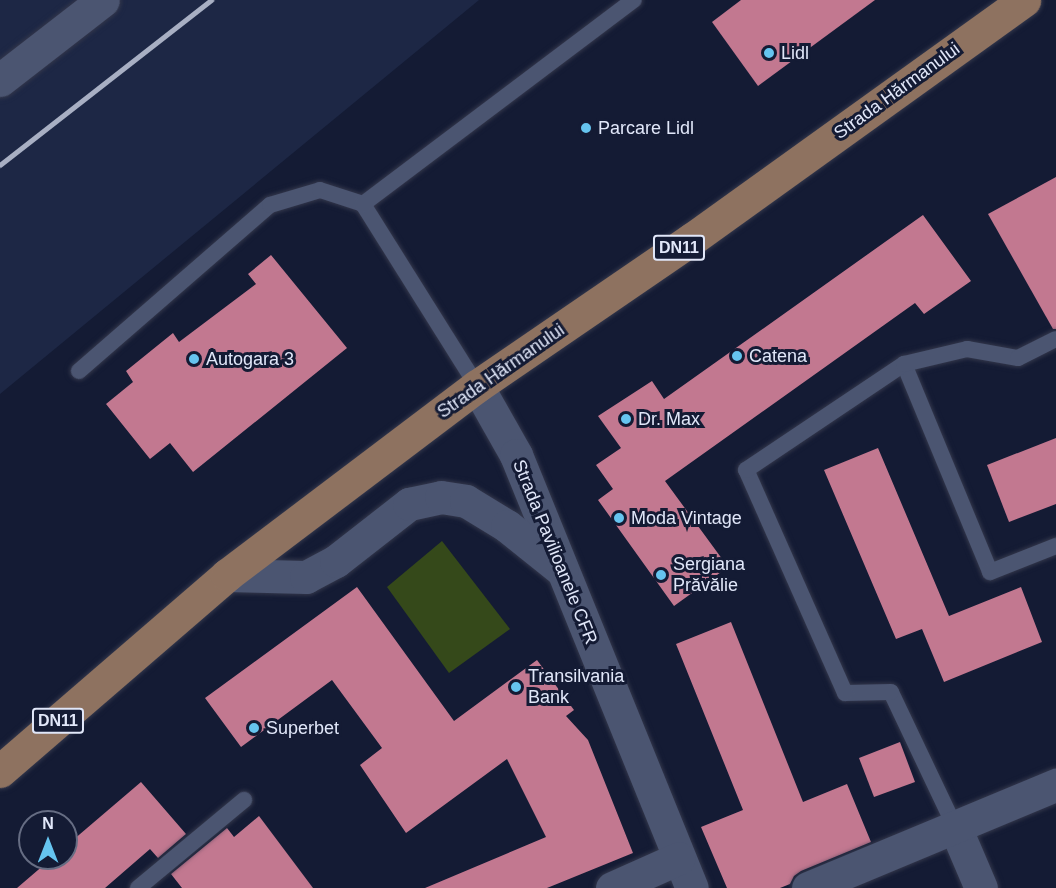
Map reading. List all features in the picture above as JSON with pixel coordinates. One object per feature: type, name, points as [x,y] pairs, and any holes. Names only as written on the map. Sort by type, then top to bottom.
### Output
[{"type":"main road","name":"Strada Hărmanului","points":[[0,771],[227,575],[477,386],[692,239],[1024,0]]},
{"type":"street","points":[[0,80],[103,0]]},
{"type":"street","name":"Strada Pavilioanele CFR","points":[[477,386],[516,455],[692,888]]},
{"type":"street","points":[[227,575],[306,577],[336,561],[409,504],[441,497],[466,501],[499,521],[564,571]]},
{"type":"street","points":[[808,888],[1056,785]]},
{"type":"street","points":[[955,826],[981,888]]},
{"type":"street","points":[[612,888],[679,858]]},
{"type":"lane","points":[[363,204],[634,0]]},
{"type":"lane","points":[[79,371],[270,205],[320,190],[363,204],[477,386]]},
{"type":"lane","points":[[955,826],[891,692],[844,693],[746,470],[904,364],[967,349],[1018,358],[1056,339]]},
{"type":"lane","points":[[904,364],[990,572],[1056,546]]},
{"type":"lane","points":[[138,888],[244,800]]},
{"type":"shaded area","points":[[0,0],[479,0],[0,394]]},
{"type":"green space","points":[[442,541],[510,629],[449,673],[387,587]]},
{"type":"building","name":"Lidl","points":[[741,0],[875,0],[758,86],[712,22]]},
{"type":"building","points":[[1056,177],[1056,329],[1053,329],[988,214]]},
{"type":"building","points":[[923,215],[971,281],[924,314],[915,303],[665,481],[728,567],[674,606],[598,500],[613,489],[596,465],[621,448],[598,416],[652,381],[664,399]]},
{"type":"building","name":"Autogara 3","points":[[271,255],[347,348],[193,472],[170,443],[150,459],[106,404],[133,382],[126,371],[173,333],[179,342],[256,284],[248,274]]},
{"type":"building","points":[[1056,438],[1056,504],[1009,522],[987,465]]},
{"type":"building","points":[[878,448],[949,616],[1021,587],[1042,642],[944,682],[922,629],[896,639],[824,470]]},
{"type":"building","points":[[357,587],[454,721],[537,660],[574,710],[566,716],[588,740],[633,853],[547,888],[425,888],[546,837],[507,759],[406,833],[360,765],[382,748],[332,680],[241,747],[205,698]]},
{"type":"building","points":[[731,622],[803,802],[847,784],[871,842],[801,871],[794,876],[790,884],[780,888],[727,888],[701,827],[743,810],[676,644]]},
{"type":"building","points":[[900,742],[915,782],[874,797],[859,758]]},
{"type":"building","points":[[141,782],[186,834],[158,858],[150,849],[105,888],[17,888],[38,870],[78,870],[78,836]]},
{"type":"building","points":[[259,816],[313,888],[182,888],[171,874],[227,828],[234,837]]},
{"type":"railway","points":[[0,165],[211,0]]},
{"type":"place","name":"Lidl","points":[[769,53]]},
{"type":"place","name":"Parcare Lidl","points":[[586,128]]},
{"type":"place","name":"Catena","points":[[737,356]]},
{"type":"place","name":"Autogara 3","points":[[194,359]]},
{"type":"place","name":"Dr. Max","points":[[626,419]]},
{"type":"place","name":"Moda Vintage","points":[[619,518]]},
{"type":"place","name":"Sergiana Prăvălie","points":[[661,575]]},
{"type":"place","name":"Transilvania Bank","points":[[516,687]]},
{"type":"place","name":"Superbet","points":[[254,728]]}]
